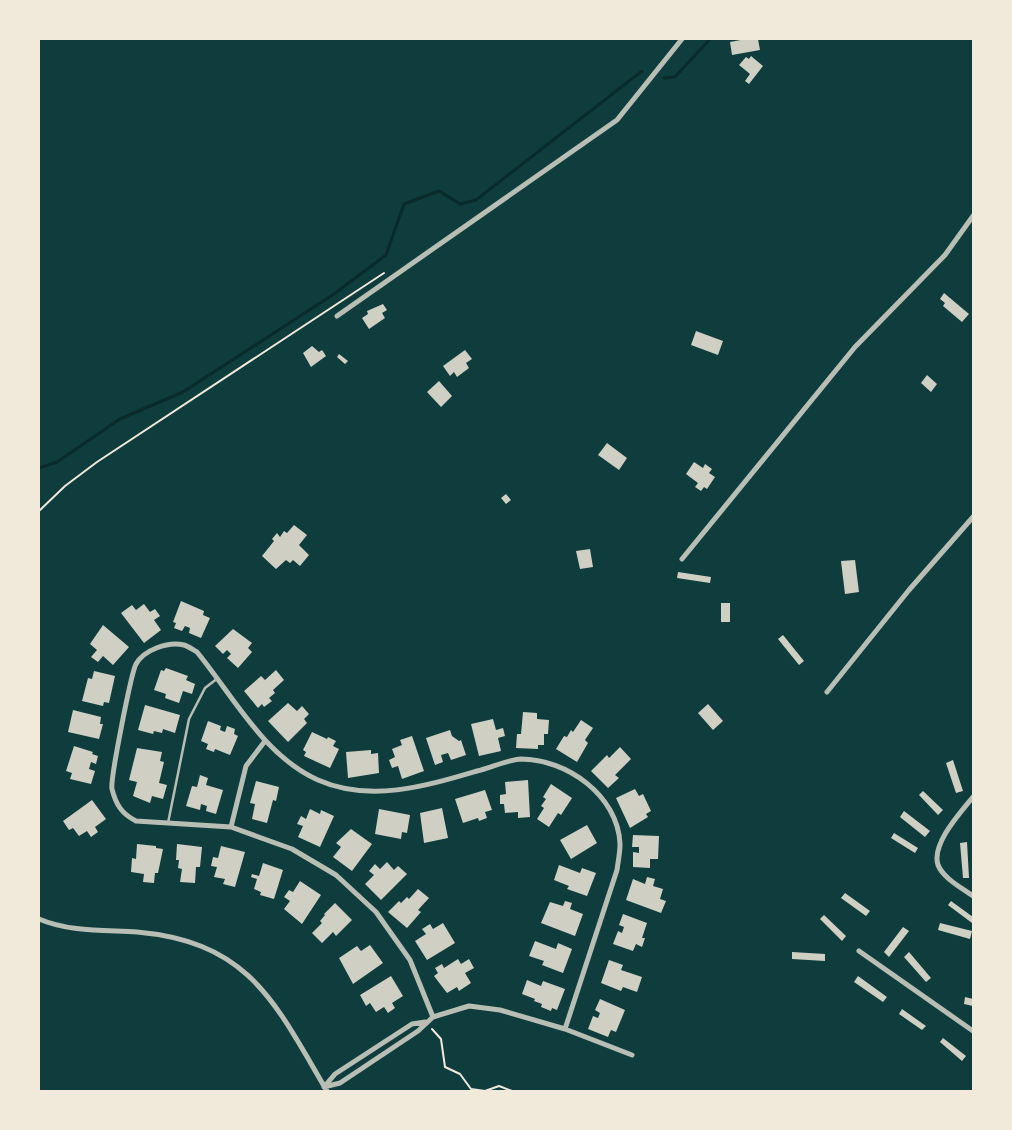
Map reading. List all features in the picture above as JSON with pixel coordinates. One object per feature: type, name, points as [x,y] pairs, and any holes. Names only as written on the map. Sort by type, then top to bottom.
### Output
[{"type":"street","points":[[336,316],[618,120],[682,39]]},
{"type":"street","points":[[682,559],[855,346],[945,255],[973,216]]},
{"type":"street","points":[[827,692],[909,590],[973,517]]},
{"type":"street","points":[[433,1017],[410,960],[369,906],[336,875],[292,850],[231,827],[136,821],[126,816],[118,807],[112,786],[119,739],[136,664],[152,650],[172,644],[184,645],[197,652],[265,741],[289,762],[318,780],[350,790],[392,792],[451,779],[520,759],[558,764],[587,782],[611,811],[620,843],[617,870],[565,1029]]},
{"type":"street","points":[[231,827],[246,766],[265,741]]},
{"type":"street","points":[[973,798],[950,825],[937,855],[938,866],[946,876],[973,896]]},
{"type":"street","points":[[39,919],[74,928],[168,936],[200,944],[219,953],[251,976],[266,993],[326,1089]]},
{"type":"street","points":[[859,951],[973,1031]]},
{"type":"street","points":[[326,1089],[340,1083],[418,1031],[425,1022],[433,1017],[469,1006],[500,1010],[565,1029],[632,1055]]},
{"type":"street","points":[[326,1089],[335,1074],[412,1024],[425,1022]]},
{"type":"lane","points":[[168,824],[189,718],[205,688],[218,678]]},
{"type":"path","points":[[39,511],[65,486],[97,462],[388,270]]},
{"type":"path","points":[[425,1022],[441,1040],[445,1066],[460,1074],[471,1089],[486,1090],[499,1086],[512,1091]]},
{"type":"building","points":[[758,39],[760,50],[732,55],[730,42]]},
{"type":"building","points":[[751,56],[763,66],[749,84],[745,81],[750,74],[739,65],[746,57],[749,59]]},
{"type":"building","points":[[944,293],[969,314],[962,322],[943,306],[945,303],[940,299]]},
{"type":"building","points":[[383,304],[387,310],[382,313],[385,318],[369,329],[362,318],[368,314],[367,311]]},
{"type":"building","points":[[696,331],[723,341],[718,355],[691,345]]},
{"type":"building","points":[[312,346],[319,352],[322,350],[326,356],[311,367],[303,353]]},
{"type":"building","points":[[465,350],[472,359],[466,363],[469,368],[457,377],[454,372],[450,376],[443,366]]},
{"type":"building","points":[[339,354],[348,361],[345,364],[337,357]]},
{"type":"building","points":[[927,375],[937,384],[931,392],[921,383]]},
{"type":"building","points":[[439,381],[452,396],[441,407],[427,392]]},
{"type":"building","points":[[607,443],[627,458],[619,470],[598,455]]},
{"type":"building","points":[[694,462],[703,468],[705,464],[712,469],[709,473],[715,477],[707,489],[704,487],[701,491],[695,487],[698,483],[686,474]]},
{"type":"building","points":[[506,494],[511,500],[506,504],[501,498]]},
{"type":"building","points":[[294,525],[307,535],[299,545],[309,555],[300,566],[293,560],[290,563],[286,560],[276,569],[262,556],[274,541],[272,539],[277,533],[280,537],[284,531],[287,533]]},
{"type":"building","points":[[590,549],[593,567],[580,569],[576,551]]},
{"type":"building","points":[[855,560],[859,592],[845,594],[841,561]]},
{"type":"building","points":[[678,572],[711,577],[710,583],[677,578]]},
{"type":"building","points":[[181,601],[204,611],[203,615],[210,618],[201,638],[189,633],[190,628],[185,626],[182,631],[174,628],[176,623],[173,622]]},
{"type":"building","points":[[721,603],[730,603],[730,622],[721,622]]},
{"type":"building","points":[[144,604],[150,612],[155,609],[160,616],[154,620],[161,630],[144,643],[121,613],[132,605],[136,610]]},
{"type":"building","points":[[103,625],[129,647],[113,665],[103,656],[98,662],[91,657],[97,650],[90,644]]},
{"type":"building","points":[[233,629],[252,643],[248,648],[252,652],[238,668],[227,658],[231,654],[227,650],[223,654],[215,646]]},
{"type":"building","points":[[783,635],[804,661],[799,665],[778,639]]},
{"type":"building","points":[[166,668],[188,676],[186,680],[195,684],[192,694],[183,691],[179,703],[165,698],[166,694],[154,690],[161,670],[164,671]]},
{"type":"building","points":[[276,670],[284,680],[273,690],[275,693],[269,698],[272,701],[264,707],[262,704],[258,708],[244,691],[261,676],[265,680]]},
{"type":"building","points":[[94,671],[115,676],[109,703],[104,702],[103,706],[82,701],[88,678],[92,679]]},
{"type":"building","points":[[288,703],[297,711],[302,706],[309,714],[304,719],[307,723],[288,742],[268,721]]},
{"type":"building","points":[[708,704],[723,721],[713,730],[698,713]]},
{"type":"building","points":[[145,705],[180,715],[175,733],[163,729],[162,733],[154,731],[153,734],[138,730]]},
{"type":"building","points":[[73,710],[101,717],[100,724],[103,724],[99,739],[68,732]]},
{"type":"building","points":[[523,712],[537,713],[537,719],[549,720],[548,734],[544,734],[544,745],[538,745],[538,749],[516,748],[517,734],[521,734]]},
{"type":"building","points":[[493,719],[496,730],[503,728],[505,736],[498,738],[501,751],[479,756],[471,724]]},
{"type":"building","points":[[581,720],[593,728],[585,740],[588,743],[577,762],[556,749],[564,736],[567,737],[571,730],[573,732]]},
{"type":"building","points":[[208,721],[221,726],[220,730],[225,732],[227,726],[235,729],[234,734],[238,736],[230,755],[215,749],[214,752],[206,749],[208,744],[201,741]]},
{"type":"building","points":[[450,730],[452,736],[459,741],[461,740],[466,755],[451,760],[448,753],[441,755],[443,762],[435,765],[426,738]]},
{"type":"building","points":[[312,732],[336,741],[333,746],[339,749],[330,768],[304,756],[306,752],[303,750]]},
{"type":"building","points":[[412,736],[424,771],[402,779],[398,766],[392,768],[389,760],[395,757],[392,749],[402,745],[400,740]]},
{"type":"building","points":[[74,746],[93,752],[92,754],[98,756],[96,764],[91,762],[89,769],[95,771],[91,784],[70,779],[72,773],[66,771]]},
{"type":"building","points":[[620,747],[631,759],[615,775],[619,778],[608,788],[591,771],[607,755],[609,758]]},
{"type":"building","points":[[137,748],[162,752],[160,761],[164,762],[159,783],[167,785],[163,799],[152,796],[150,803],[133,796],[137,782],[129,780]]},
{"type":"building","points":[[371,750],[371,754],[378,753],[379,773],[348,778],[346,752]]},
{"type":"building","points":[[953,760],[963,791],[956,793],[946,763]]},
{"type":"building","points":[[200,775],[208,778],[206,785],[223,790],[216,814],[206,811],[207,806],[201,804],[200,810],[186,806],[192,786],[197,787]]},
{"type":"building","points":[[528,780],[530,817],[518,818],[518,812],[505,813],[504,804],[500,804],[500,795],[506,794],[505,782]]},
{"type":"building","points":[[256,781],[279,787],[276,801],[273,800],[267,823],[252,819],[255,804],[250,803]]},
{"type":"building","points":[[551,784],[572,798],[561,815],[558,813],[549,827],[537,819],[544,808],[541,806],[546,799],[543,797]]},
{"type":"building","points":[[635,789],[639,796],[643,794],[651,811],[646,814],[648,817],[630,828],[616,798]]},
{"type":"building","points":[[485,790],[492,810],[485,812],[487,818],[479,821],[478,818],[463,823],[455,799]]},
{"type":"building","points":[[923,791],[943,810],[938,815],[919,795]]},
{"type":"building","points":[[92,800],[106,819],[95,827],[98,832],[91,837],[87,831],[79,836],[73,828],[69,830],[63,821]]},
{"type":"building","points":[[442,808],[448,838],[424,843],[420,813]]},
{"type":"building","points":[[310,809],[320,814],[321,810],[334,816],[320,847],[298,837],[303,826],[297,824],[301,816],[306,819]]},
{"type":"building","points":[[379,809],[410,815],[407,833],[402,832],[401,839],[375,834]]},
{"type":"building","points":[[904,811],[930,831],[925,837],[900,817]]},
{"type":"building","points":[[587,825],[597,843],[571,859],[560,840]]},
{"type":"building","points":[[351,829],[372,844],[352,871],[333,857],[341,847],[336,843]]},
{"type":"building","points":[[894,833],[918,848],[915,853],[891,838]]},
{"type":"building","points":[[633,835],[659,836],[658,859],[650,859],[650,868],[633,867],[633,852],[639,853],[639,847],[632,847]]},
{"type":"building","points":[[967,842],[969,878],[963,878],[960,843]]},
{"type":"building","points":[[137,844],[156,846],[156,848],[163,849],[158,873],[155,873],[154,883],[143,882],[144,874],[131,872],[132,858],[136,859]]},
{"type":"building","points":[[177,844],[202,847],[200,867],[196,867],[195,883],[180,882],[182,869],[178,868],[179,860],[176,860]]},
{"type":"building","points":[[221,846],[245,852],[235,887],[223,884],[225,879],[214,877],[217,867],[211,866],[213,857],[218,858]]},
{"type":"building","points":[[387,862],[394,870],[398,866],[407,874],[381,900],[365,884],[374,875],[369,871],[375,864],[380,869]]},
{"type":"building","points":[[263,863],[283,870],[274,899],[260,895],[261,892],[254,889],[257,879],[251,877],[252,874],[259,876]]},
{"type":"building","points":[[559,865],[580,873],[582,868],[596,873],[587,896],[567,889],[569,886],[554,880]]},
{"type":"building","points":[[647,877],[655,879],[653,886],[663,889],[660,899],[666,901],[661,913],[626,900],[633,879],[645,884]]},
{"type":"building","points":[[300,881],[321,895],[302,924],[284,909],[290,901],[284,897],[289,890],[293,892]]},
{"type":"building","points":[[418,889],[429,898],[418,910],[421,912],[407,928],[388,912],[399,901],[401,903],[407,897],[409,899]]},
{"type":"building","points":[[845,893],[870,911],[866,916],[841,898]]},
{"type":"building","points":[[565,901],[572,903],[570,909],[583,914],[575,936],[541,923],[550,902],[563,906]]},
{"type":"building","points":[[951,901],[973,917],[972,923],[948,905]]},
{"type":"building","points":[[335,903],[352,920],[336,936],[333,932],[322,943],[312,933],[322,923],[320,921],[324,914]]},
{"type":"building","points":[[623,914],[647,923],[642,938],[645,938],[642,947],[636,944],[633,951],[613,944],[618,931],[622,933],[624,927],[619,925]]},
{"type":"building","points":[[824,915],[846,936],[842,941],[820,919]]},
{"type":"building","points":[[443,923],[455,943],[427,960],[415,941],[426,934],[422,929],[430,924],[433,929]]},
{"type":"building","points":[[940,923],[972,931],[970,939],[938,930]]},
{"type":"building","points":[[903,927],[909,931],[889,957],[884,952]]},
{"type":"building","points":[[535,941],[556,949],[558,943],[572,949],[563,973],[542,965],[544,961],[529,956]]},
{"type":"building","points":[[370,945],[383,963],[353,984],[339,958],[357,946],[361,951]]},
{"type":"building","points":[[792,952],[825,954],[825,961],[792,959]]},
{"type":"building","points":[[909,952],[931,978],[926,982],[904,957]]},
{"type":"building","points":[[458,959],[461,964],[469,959],[474,968],[465,973],[471,983],[459,991],[457,987],[447,993],[434,976],[438,973],[435,968],[442,964],[444,968]]},
{"type":"building","points":[[609,960],[623,965],[621,970],[642,977],[637,992],[623,987],[621,991],[601,983]]},
{"type":"building","points":[[391,976],[403,996],[392,1003],[395,1008],[388,1013],[384,1007],[376,1012],[370,1003],[366,1006],[360,995]]},
{"type":"building","points":[[858,976],[887,997],[883,1002],[854,982]]},
{"type":"building","points":[[527,980],[541,986],[543,981],[565,989],[557,1010],[552,1008],[551,1011],[541,1007],[542,1004],[534,1001],[535,999],[522,994]]},
{"type":"building","points":[[965,997],[973,999],[973,1006],[964,1004]]},
{"type":"building","points":[[600,999],[625,1010],[616,1032],[611,1030],[608,1037],[588,1029],[593,1016],[598,1018],[600,1013],[595,1010]]},
{"type":"building","points":[[902,1009],[926,1026],[922,1030],[899,1014]]},
{"type":"building","points":[[943,1038],[966,1056],[962,1061],[940,1042]]},
{"type":"waterway","points":[[664,78],[675,77],[710,39]]},
{"type":"waterway","points":[[39,468],[57,462],[120,419],[183,392],[334,294],[386,255],[404,204],[439,191],[460,204],[476,200],[642,71]]}]
